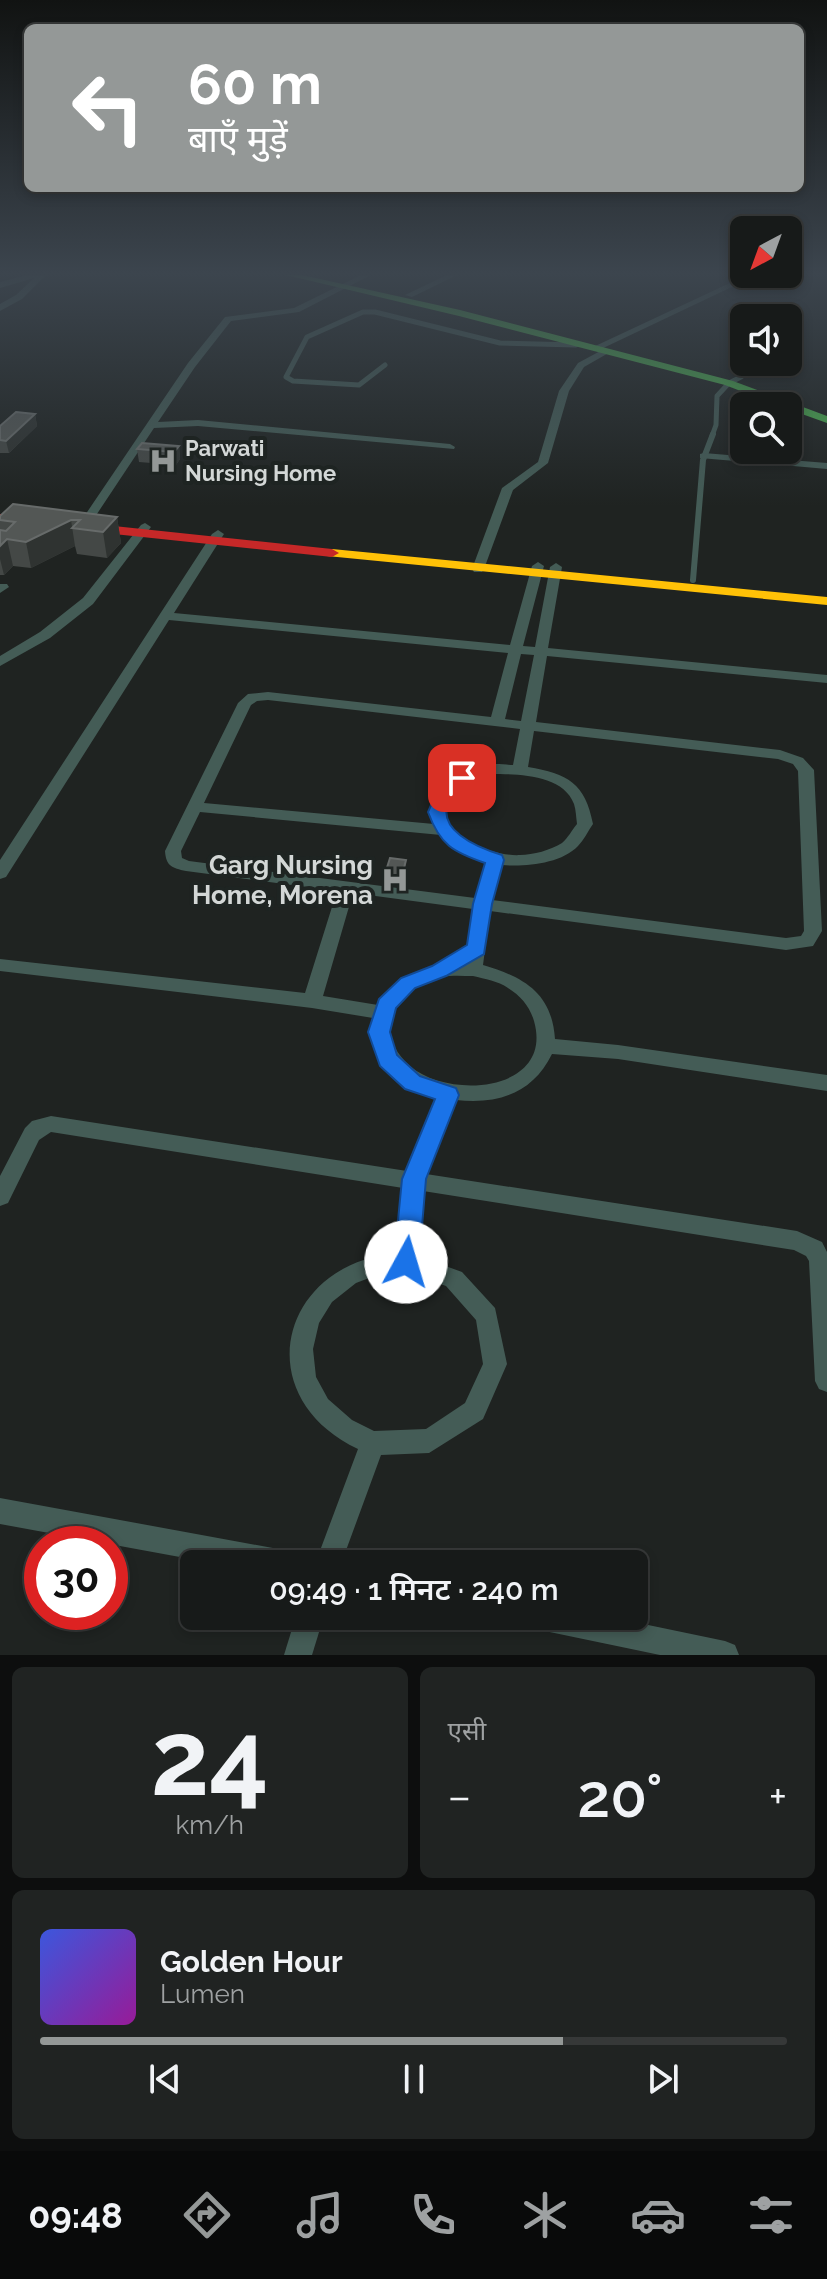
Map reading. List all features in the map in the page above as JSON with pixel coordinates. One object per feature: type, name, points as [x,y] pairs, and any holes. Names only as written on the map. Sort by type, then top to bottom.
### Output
[{"type":"main road","points":[[623,352],[735,380],[827,409]]},
{"type":"main road","points":[[735,380],[827,420]]},
{"type":"main road","points":[[0,511],[85,524]]},
{"type":"main road","points":[[0,518],[546,570],[827,601]]},
{"type":"main road","points":[[546,570],[827,593]]},
{"type":"street","points":[[85,524],[201,352]]},
{"type":"street","points":[[481,564],[508,488],[543,463],[564,391],[592,352]]},
{"type":"street","points":[[152,425],[198,423],[450,447]]},
{"type":"street","points":[[704,456],[827,466]]},
{"type":"street","points":[[0,662],[45,635],[88,601],[143,530]]},
{"type":"street","points":[[0,873],[216,538]]},
{"type":"street","points":[[496,724],[517,650],[546,570]]},
{"type":"street","points":[[520,769],[539,652],[546,570]]},
{"type":"street","points":[[166,616],[827,679]]},
{"type":"street","points":[[268,696],[496,724],[780,755],[798,761],[806,770],[813,931],[807,942],[786,944],[186,866],[174,861],[173,851],[194,807],[245,703],[253,697],[268,696]]},
{"type":"street","points":[[489,769],[520,769],[555,779],[579,799],[585,824],[569,846],[536,860],[495,860],[465,850],[444,830],[437,812],[444,793],[462,778],[489,769]]},
{"type":"street","points":[[194,807],[444,830]]},
{"type":"street","points":[[474,969],[482,904],[495,860]]},
{"type":"street","points":[[312,1001],[347,887]]},
{"type":"street","points":[[439,971],[474,969],[515,983],[542,1011],[547,1046],[528,1075],[492,1093],[448,1095],[412,1082],[388,1060],[379,1032],[386,1005],[408,983],[439,971],[477,949]]},
{"type":"street","points":[[0,965],[312,1001],[384,1013]]},
{"type":"street","points":[[547,1046],[618,1052],[827,1083]]},
{"type":"street","points":[[406,1262],[414,1179],[448,1095]]},
{"type":"street","points":[[0,1197],[32,1134],[39,1127],[51,1124],[797,1241],[814,1249],[820,1261],[827,1381]]},
{"type":"street","points":[[406,1262],[454,1279],[487,1315],[495,1364],[474,1411],[429,1441],[373,1443],[343,1429],[319,1407],[304,1379],[301,1349],[308,1320],[324,1295],[348,1276],[376,1265],[406,1262]]},
{"type":"street","points":[[333,1550],[373,1443]]},
{"type":"street","points":[[0,1511],[213,1550]]},
{"type":"street","points":[[298,1655],[306,1630]]},
{"type":"street","points":[[606,1630],[725,1655]]},
{"type":"lane","points":[[299,352],[286,377],[293,381],[359,385],[385,365]]},
{"type":"lane","points":[[693,580],[704,456],[716,425],[718,393],[735,380]]},
{"type":"building","points":[[16,412],[35,414],[6,441],[0,440],[0,426]]},
{"type":"building","points":[[142,443],[179,446],[174,452],[137,449]]},
{"type":"building","points":[[13,504],[117,517],[103,532],[72,528],[80,520],[71,520],[26,542],[7,539],[0,546],[0,530],[6,531],[15,522],[0,520],[0,516]]},
{"type":"building","points":[[390,858],[406,860],[402,876],[385,874]]},
{"type":"traffic: fast","points":[[611,352],[729,383],[827,420]]},
{"type":"traffic: slow","points":[[332,553],[827,601]]},
{"type":"traffic: jam","points":[[0,518],[332,553]]},
{"type":"place","name":"Parwati Nursing Home","points":[[163,461]]},
{"type":"place","name":"Garg Nursing Home, Morena","points":[[395,880]]},
{"type":"route","points":[[406,1262],[414,1179],[448,1095],[412,1082],[388,1060],[379,1032],[386,1005],[408,983],[439,971],[477,949],[482,904],[495,860],[465,850],[445,832],[437,812],[444,793],[462,778]]}]
